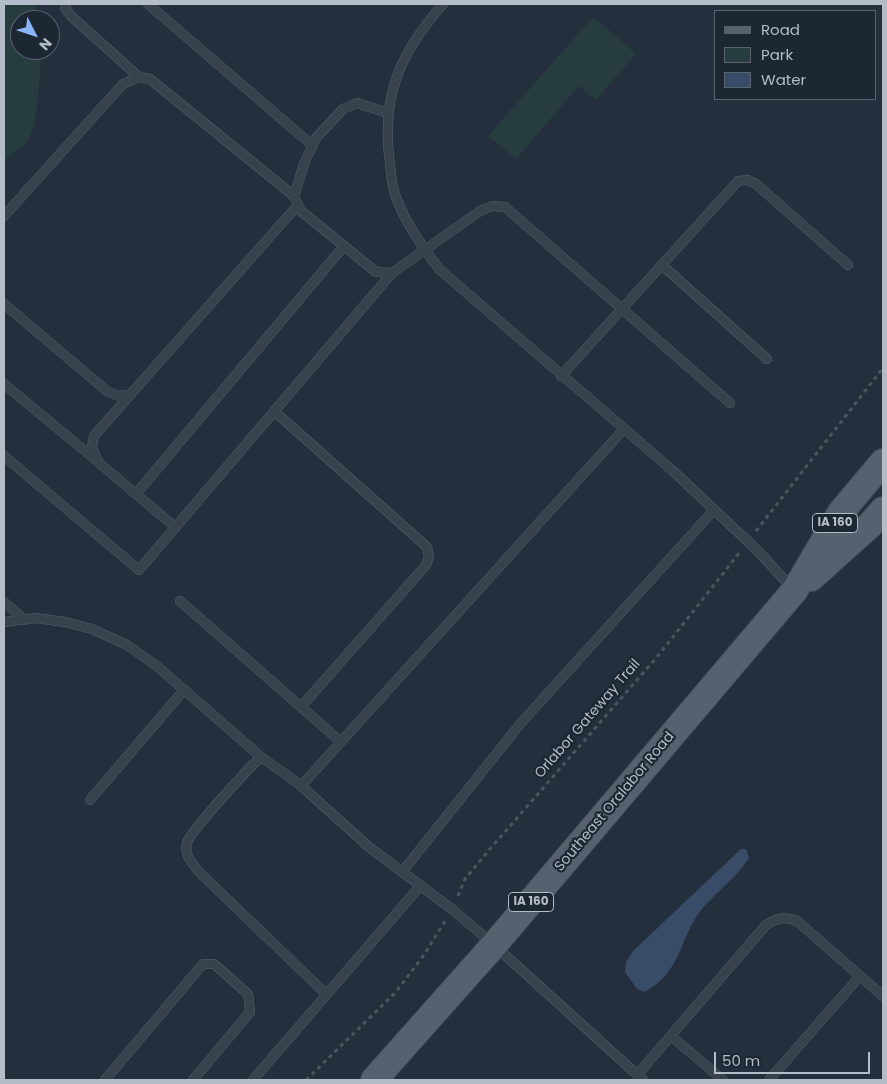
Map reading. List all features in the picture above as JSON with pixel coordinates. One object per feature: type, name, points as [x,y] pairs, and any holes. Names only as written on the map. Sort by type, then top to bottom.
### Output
[{"type":"main road","name":"Southeast Oralabor Road","points":[[795,590],[841,512],[883,462]]},
{"type":"main road","name":"Southeast Oralabor Road","points":[[374,1080],[494,945],[795,590],[857,537],[883,510]]},
{"type":"lane","points":[[66,4],[65,8],[71,16],[139,77],[150,79],[294,196],[297,206],[376,272],[392,273]]},
{"type":"lane","points":[[148,4],[313,146]]},
{"type":"lane","points":[[443,4],[417,34],[404,57],[394,83],[388,113],[388,141],[396,196],[413,234],[439,269],[714,510],[748,541],[795,590]]},
{"type":"lane","points":[[4,216],[124,84],[139,77]]},
{"type":"lane","points":[[294,196],[316,138],[343,109],[357,103],[388,113]]},
{"type":"lane","points":[[561,376],[738,181],[748,180],[756,184],[848,265]]},
{"type":"lane","points":[[98,462],[92,447],[94,436],[297,206]]},
{"type":"lane","points":[[4,456],[139,570],[392,273],[480,211],[492,206],[505,208],[730,403]]},
{"type":"lane","points":[[136,494],[344,246]]},
{"type":"lane","points":[[662,265],[767,359]]},
{"type":"lane","points":[[4,304],[108,390],[119,396],[130,395]]},
{"type":"lane","points":[[4,384],[175,527]]},
{"type":"lane","points":[[274,411],[427,548],[429,557],[426,565],[301,707]]},
{"type":"lane","points":[[301,786],[624,430]]},
{"type":"lane","points":[[402,872],[521,723],[714,510]]},
{"type":"lane","points":[[180,601],[341,742]]},
{"type":"lane","points":[[4,602],[24,620]]},
{"type":"lane","points":[[4,622],[24,620],[65,622],[92,629],[127,645],[158,667],[261,757],[301,786],[369,847],[453,910],[640,1078],[671,1036],[766,924],[776,918],[786,917],[796,921],[883,996]]},
{"type":"lane","points":[[90,800],[184,690]]},
{"type":"lane","points":[[261,757],[196,829],[187,843],[187,857],[198,871],[326,994]]},
{"type":"lane","points":[[253,1080],[421,885]]},
{"type":"lane","points":[[105,1080],[203,964],[214,964],[248,994],[250,1012],[193,1080]]},
{"type":"lane","points":[[769,1080],[860,976]]},
{"type":"lane","points":[[671,1036],[723,1080]]},
{"type":"path","name":"Orlabor Gateway Trail","points":[[306,1080],[394,993],[424,955],[453,910],[465,879],[470,872],[658,657],[883,368]]},
{"type":"green space","points":[[4,4],[35,4],[36,10],[10,10],[10,60],[40,60],[38,96],[31,133],[26,143],[4,161]]},
{"type":"green space","points":[[592,18],[595,18],[636,54],[596,100],[579,86],[516,159],[488,136]]},
{"type":"water","points":[[741,849],[746,849],[749,858],[694,920],[679,954],[666,975],[644,992],[637,989],[625,972],[626,962],[633,951]]}]
